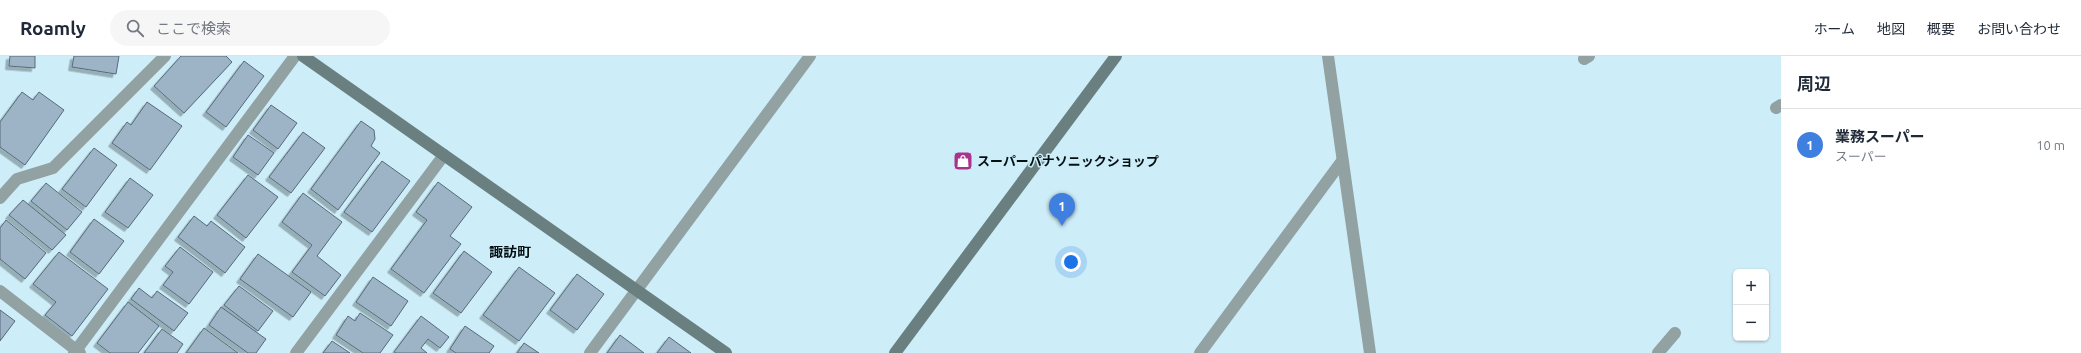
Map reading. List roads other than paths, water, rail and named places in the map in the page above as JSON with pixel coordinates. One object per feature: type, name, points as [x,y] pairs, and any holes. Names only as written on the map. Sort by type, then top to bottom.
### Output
[{"type":"street","points":[[0,198],[17,179],[53,168],[165,56]]},
{"type":"street","points":[[0,291],[77,352],[295,56]]},
{"type":"street","points":[[304,56],[726,353]]},
{"type":"street","points":[[590,353],[810,56]]},
{"type":"street","points":[[896,353],[1116,56]]},
{"type":"street","points":[[1328,56],[1370,353]]},
{"type":"street","points":[[296,353],[444,155]]},
{"type":"street","points":[[1200,353],[1342,161]]},
{"type":"street","points":[[1658,353],[1675,333]]},
{"type":"place","name":"スーパーパナソニックショップ","points":[[963,161]]},
{"type":"place","name":"業務スーパー","points":[[1062,226]]},
{"type":"district","name":"諏訪町","points":[[510,252]]}]
